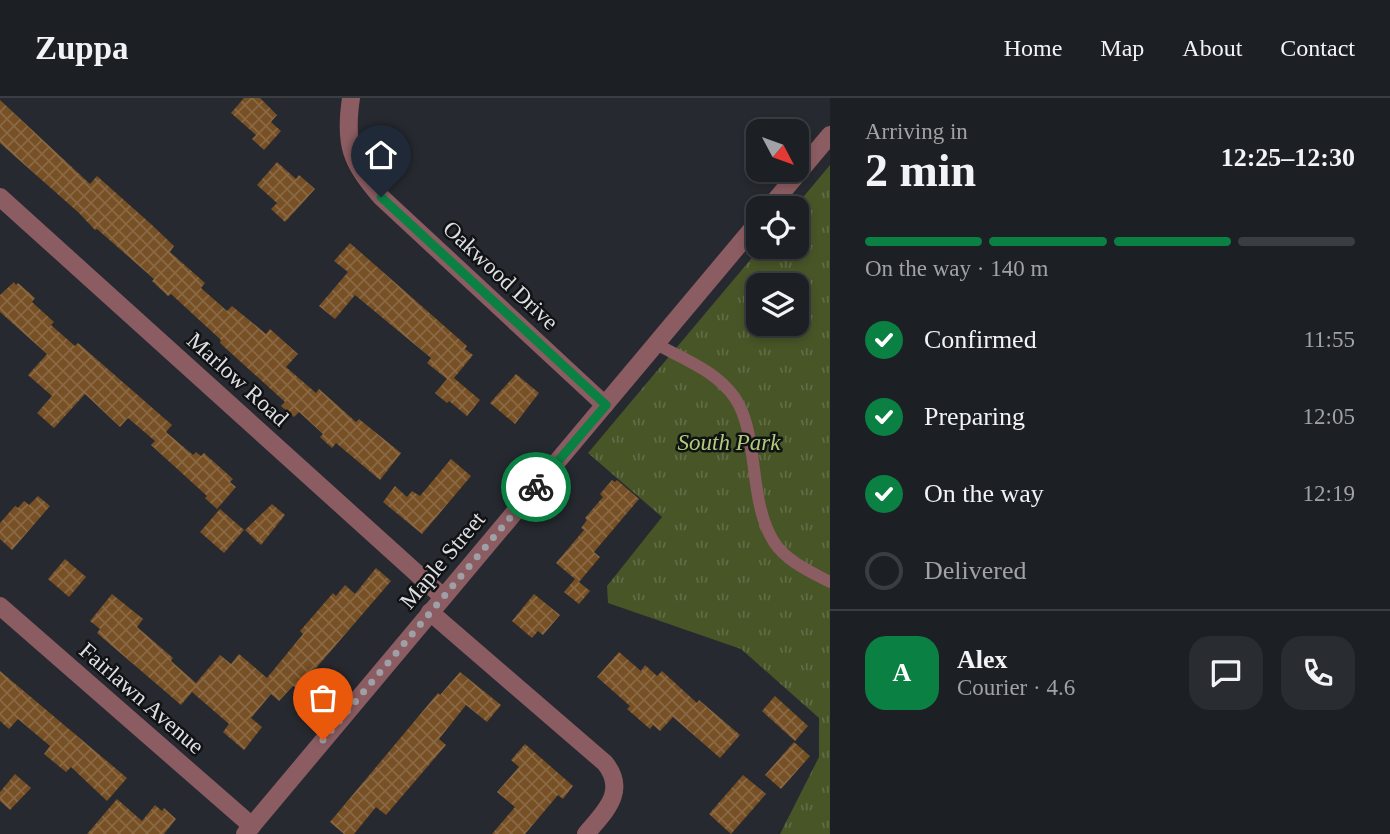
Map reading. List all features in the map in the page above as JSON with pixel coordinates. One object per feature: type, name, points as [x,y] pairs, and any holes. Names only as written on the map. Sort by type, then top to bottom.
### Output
[{"type":"street","name":"Oakwood Drive","points":[[351,98],[347,126],[350,144],[356,165],[366,179],[387,203],[606,405]]},
{"type":"street","points":[[779,196],[830,135]]},
{"type":"street","name":"Marlow Road","points":[[0,197],[443,597]]},
{"type":"street","name":"Maple Street","points":[[248,830],[746,236]]},
{"type":"street","name":"Fairlawn Avenue","points":[[0,607],[248,830]]},
{"type":"street","points":[[430,612],[605,763],[612,772],[612,800],[586,834]]},
{"type":"lane","points":[[656,344],[718,379],[734,396],[744,414],[757,492],[774,542],[788,557],[830,582]]},
{"type":"green space","name":"South Park","points":[[830,165],[830,834],[780,834],[819,757],[819,718],[741,649],[608,603],[607,586],[662,517],[588,453],[751,259],[809,259],[809,196],[804,196]]},
{"type":"building","points":[[244,98],[260,98],[277,115],[271,122],[281,131],[264,150],[252,139],[256,135],[231,113]]},
{"type":"building","points":[[0,100],[90,184],[97,176],[152,225],[174,246],[170,252],[205,283],[201,288],[227,311],[232,306],[266,334],[270,329],[298,354],[286,367],[316,393],[319,389],[356,422],[359,419],[401,453],[380,480],[336,443],[332,448],[320,437],[323,434],[299,412],[294,417],[281,406],[285,402],[220,343],[221,340],[171,294],[168,296],[152,281],[154,279],[95,230],[0,143]]},
{"type":"building","points":[[277,162],[296,179],[299,175],[315,189],[285,222],[271,209],[277,203],[257,185]]},
{"type":"building","points":[[350,243],[467,346],[465,349],[473,355],[454,378],[480,400],[467,416],[435,393],[447,379],[427,363],[431,358],[355,295],[335,319],[319,306],[348,272],[334,261]]},
{"type":"building","points":[[14,282],[35,298],[32,302],[54,322],[51,325],[75,346],[78,343],[172,425],[166,432],[193,455],[196,452],[201,456],[204,453],[233,479],[230,482],[236,487],[217,509],[205,498],[207,496],[151,445],[155,441],[128,418],[120,427],[85,394],[54,428],[37,413],[52,396],[28,375],[47,354],[0,312],[0,295]]},
{"type":"building","points":[[516,374],[539,393],[515,424],[490,403]]},
{"type":"building","points":[[451,459],[471,476],[422,534],[383,502],[395,486],[407,497],[412,491],[420,496]]},
{"type":"building","points":[[612,480],[617,480],[639,499],[594,552],[600,557],[579,582],[590,591],[579,604],[564,592],[575,579],[556,563],[584,530],[581,528],[587,520],[585,518],[603,497],[600,494]]},
{"type":"building","points":[[38,496],[50,506],[12,550],[0,539],[0,523],[15,506],[18,508],[24,501],[29,505]]},
{"type":"building","points":[[272,504],[285,515],[261,545],[245,530]]},
{"type":"building","points":[[220,509],[244,530],[224,553],[200,532]]},
{"type":"building","points":[[65,559],[86,577],[69,597],[48,579]]},
{"type":"building","points":[[376,568],[391,581],[298,689],[293,686],[279,701],[271,694],[251,718],[262,727],[244,750],[223,732],[229,724],[192,692],[181,705],[97,633],[100,629],[90,621],[112,594],[143,619],[137,627],[173,658],[171,661],[196,683],[220,655],[231,664],[239,654],[267,678],[303,634],[300,631],[333,593],[336,596],[345,585],[355,594]]},
{"type":"building","points":[[534,594],[560,615],[543,635],[538,631],[532,638],[512,621]]},
{"type":"building","points":[[619,652],[641,671],[645,665],[657,676],[662,671],[697,703],[699,700],[740,735],[720,758],[673,717],[660,731],[653,725],[650,729],[627,709],[630,706],[597,677]]},
{"type":"building","points":[[0,671],[127,778],[107,801],[71,767],[66,772],[44,754],[50,746],[18,719],[9,729],[0,721]]},
{"type":"building","points":[[460,672],[501,705],[487,722],[466,705],[439,739],[446,745],[386,815],[376,807],[354,834],[344,834],[330,822],[438,693],[440,695]]},
{"type":"building","points":[[775,696],[808,726],[795,741],[762,711]]},
{"type":"building","points":[[794,742],[810,756],[781,789],[765,775]]},
{"type":"building","points":[[525,744],[573,786],[563,799],[558,795],[525,834],[492,834],[515,807],[497,792],[519,767],[511,760]]},
{"type":"building","points":[[15,774],[31,788],[10,810],[0,801],[0,792]]},
{"type":"building","points":[[743,775],[766,794],[731,834],[709,814]]},
{"type":"building","points":[[117,799],[142,821],[155,805],[162,811],[164,808],[176,819],[164,834],[87,834]]},
{"type":"way so far","points":[[323,740],[536,487]]},
{"type":"route","points":[[381,197],[606,405],[536,487]]}]
